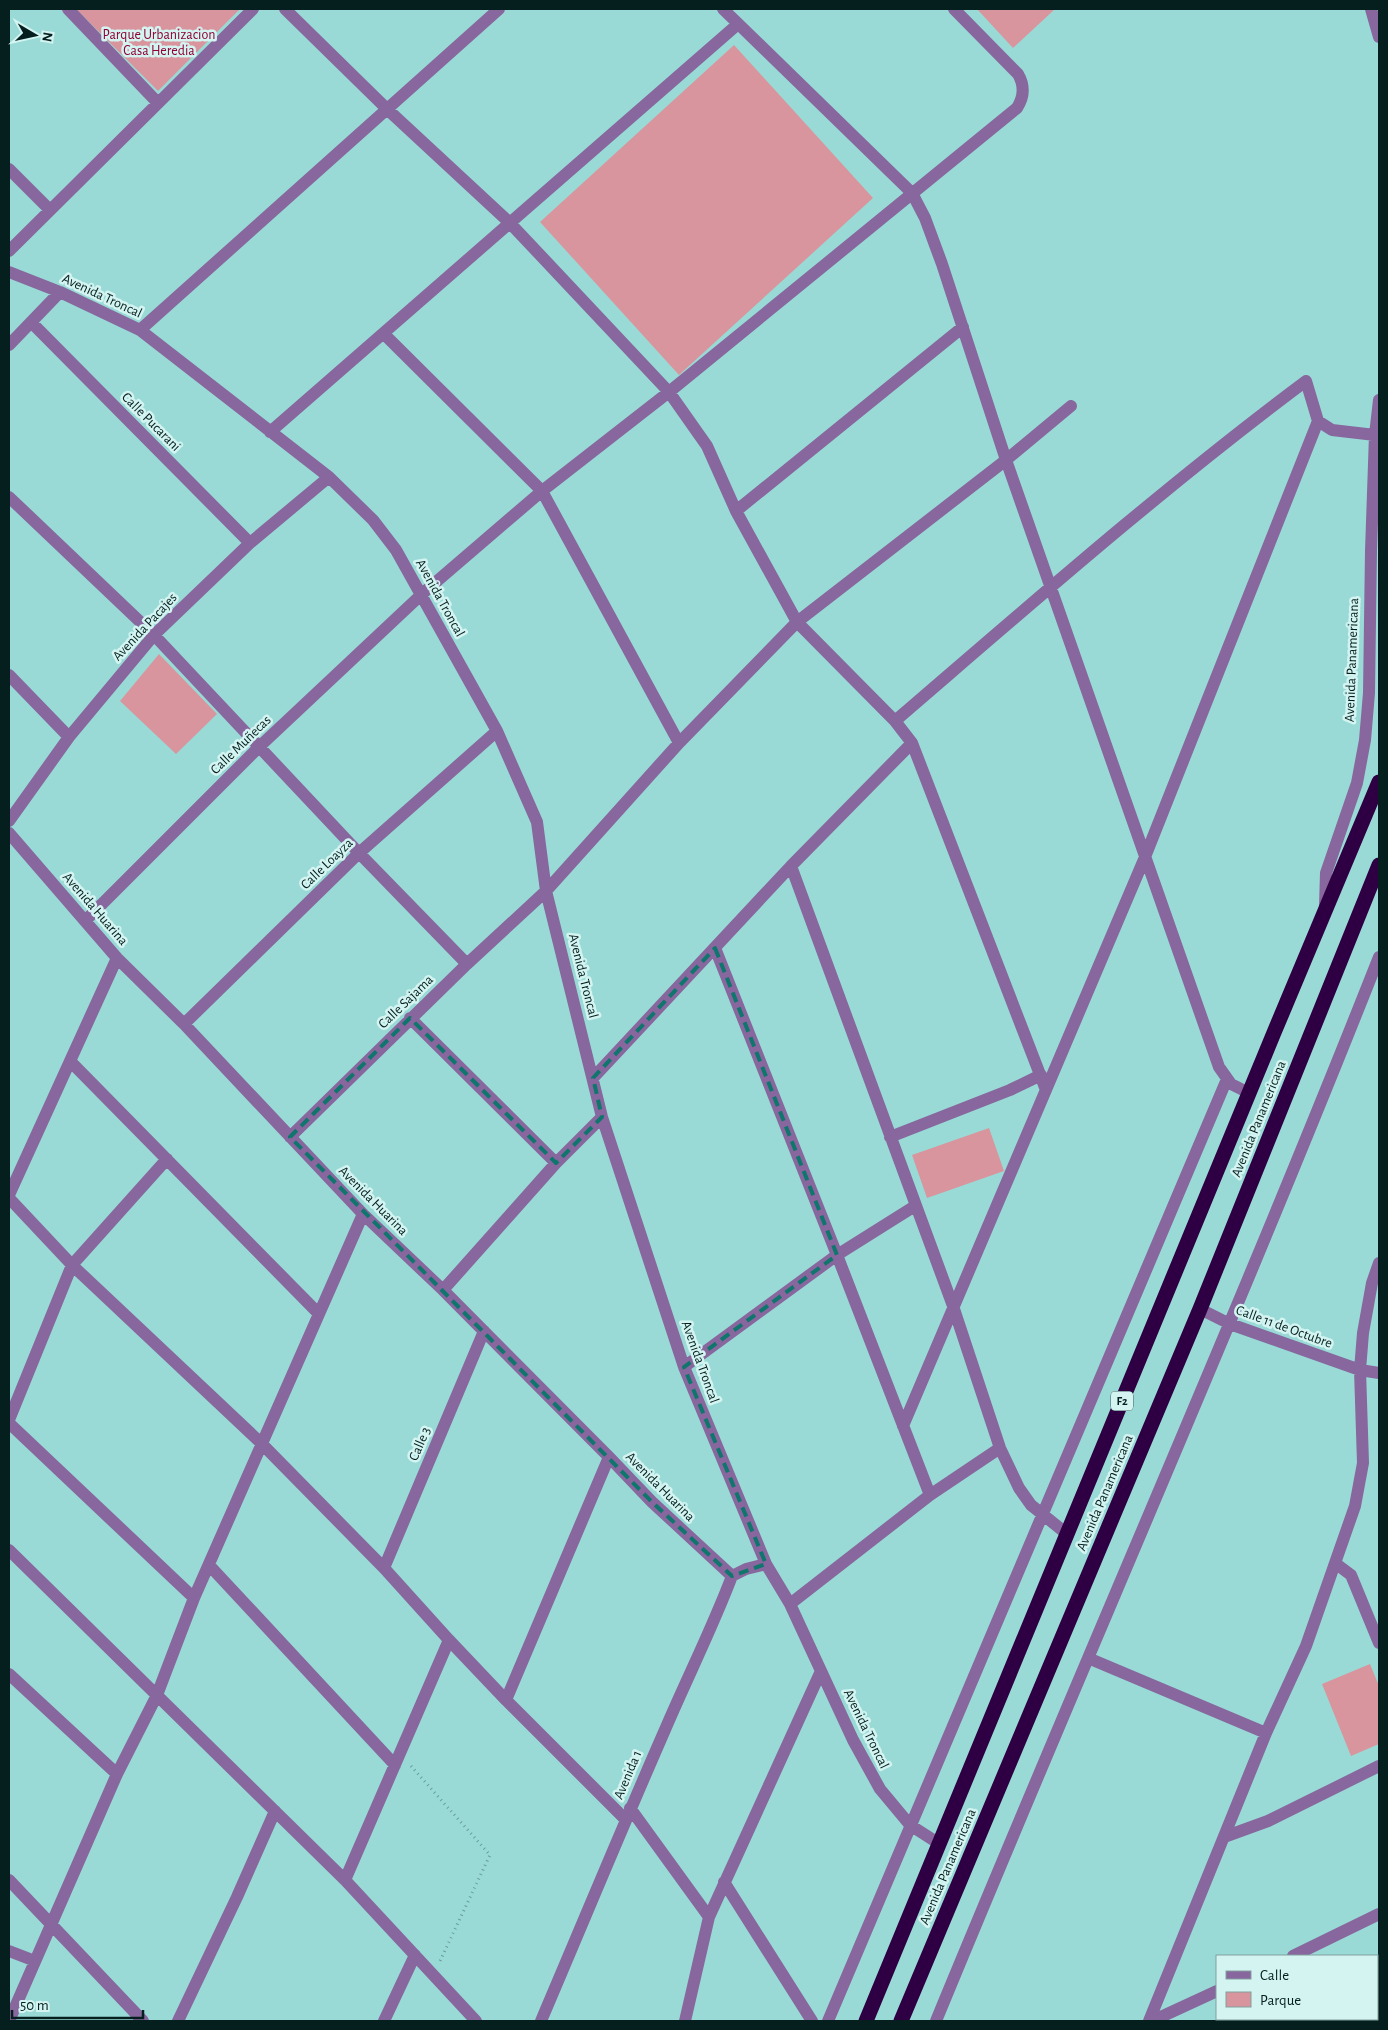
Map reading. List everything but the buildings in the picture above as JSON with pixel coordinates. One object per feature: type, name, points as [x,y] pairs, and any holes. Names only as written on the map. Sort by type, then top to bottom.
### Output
[{"type":"highway","name":"Avenida Panamericana","points":[[866,2021],[938,1843],[1379,782]]},
{"type":"highway","name":"Avenida Panamericana","points":[[901,2021],[1200,1310],[1379,865]]},
{"type":"street","points":[[68,9],[157,102]]},
{"type":"street","points":[[9,251],[49,209],[253,9]]},
{"type":"street","points":[[285,9],[387,109],[510,223],[669,392],[708,446],[736,511],[797,622],[895,721],[912,743],[1046,1090]]},
{"type":"street","points":[[140,330],[499,9]]},
{"type":"street","points":[[723,9],[912,193],[925,218],[1006,460],[1219,1067],[1231,1084],[1249,1093]]},
{"type":"street","name":"Calle Muñecas","points":[[85,920],[259,747],[422,594],[542,491],[669,392],[1017,108],[1023,96],[1023,85],[1018,74],[954,9]]},
{"type":"street","points":[[1371,9],[1379,37]]},
{"type":"street","points":[[270,432],[738,24]]},
{"type":"street","points":[[9,169],[49,209]]},
{"type":"street","name":"Avenida Troncal","points":[[9,272],[60,292],[140,330],[330,477],[373,520],[396,550],[497,731],[537,822],[546,891],[602,1117],[684,1367],[766,1564],[790,1604],[853,1740],[880,1789],[910,1825],[938,1843]]},
{"type":"street","points":[[9,345],[60,292]]},
{"type":"street","name":"Calle Pucarani","points":[[31,322],[250,543]]},
{"type":"street","points":[[736,511],[963,327]]},
{"type":"street","points":[[384,334],[542,491],[679,743]]},
{"type":"street","points":[[895,721],[1051,587],[1256,419],[1306,381],[1310,388],[1318,421],[1145,857],[903,1426]]},
{"type":"street","name":"Avenida Panamericana","points":[[1325,911],[1326,873],[1357,783],[1365,740],[1369,693],[1370,560],[1375,435],[1379,400]]},
{"type":"street","name":"Calle Sajama","points":[[290,1137],[410,1018],[546,891],[679,743],[797,622],[1006,460],[1071,406]]},
{"type":"street","points":[[1318,421],[1332,430],[1375,435]]},
{"type":"street","name":"Avenida Pacajes","points":[[9,821],[69,737],[154,635],[250,543],[330,477]]},
{"type":"street","points":[[9,497],[154,635],[359,854],[467,964]]},
{"type":"street","points":[[9,675],[69,737]]},
{"type":"street","name":"Calle Loayza","points":[[184,1024],[359,854],[497,731]]},
{"type":"street","points":[[593,1078],[792,866],[912,743]]},
{"type":"street","name":"Avenida Huarina","points":[[9,833],[117,958],[184,1024],[363,1214],[443,1290],[652,1502],[732,1576]]},
{"type":"street","points":[[792,866],[953,1306],[1000,1448],[1019,1488],[1032,1505],[1067,1534]]},
{"type":"street","points":[[715,948],[930,1495]]},
{"type":"street","points":[[940,2019],[1088,1658],[1230,1324],[1335,1070],[1379,957]]},
{"type":"street","points":[[117,958],[9,1196],[72,1265],[262,1444],[384,1568],[506,1700],[628,1814],[709,1917]]},
{"type":"street","points":[[410,1018],[556,1163]]},
{"type":"street","points":[[70,1061],[320,1314]]},
{"type":"street","points":[[890,1137],[1010,1090],[1041,1075]]},
{"type":"street","points":[[828,2021],[1227,1080]]},
{"type":"street","points":[[443,1290],[556,1163],[602,1117]]},
{"type":"street","points":[[167,1158],[72,1265],[9,1422],[194,1598]]},
{"type":"street","points":[[684,1367],[837,1255],[915,1206]]},
{"type":"street","points":[[9,2021],[117,1774],[158,1696],[194,1598],[363,1214]]},
{"type":"street","points":[[1151,2021],[1266,1733],[1306,1646],[1355,1506],[1363,1463],[1360,1370],[1363,1333],[1372,1283],[1379,1263]]},
{"type":"street","name":"Calle 11 de Octubre","points":[[1200,1310],[1230,1324],[1360,1370],[1379,1373]]},
{"type":"street","name":"Calle 3","points":[[384,1568],[484,1331]]},
{"type":"street","points":[[790,1604],[930,1495],[1000,1448]]},
{"type":"street","points":[[506,1700],[609,1457]]},
{"type":"street","points":[[10,1557],[158,1696],[345,1880],[476,2021]]},
{"type":"street","points":[[1335,1563],[1351,1575],[1379,1642]]},
{"type":"street","points":[[732,1576],[746,1569],[766,1564]]},
{"type":"street","points":[[209,1565],[397,1759]]},
{"type":"street","name":"Avenida 1","points":[[541,2021],[628,1814],[720,1608],[732,1576]]},
{"type":"street","points":[[345,1880],[449,1640]]},
{"type":"street","points":[[1088,1658],[1266,1733]]},
{"type":"street","points":[[685,2021],[709,1917],[821,1671]]},
{"type":"street","points":[[9,1674],[117,1774]]},
{"type":"street","points":[[1224,1837],[1268,1821],[1379,1766]]},
{"type":"street","points":[[178,2021],[233,1906],[275,1811]]},
{"type":"street","points":[[9,1880],[143,2021]]},
{"type":"street","points":[[724,1882],[812,2021]]},
{"type":"street","points":[[1295,1955],[1379,1914]]},
{"type":"street","points":[[9,1951],[35,1961]]},
{"type":"street","points":[[384,2021],[415,1956]]},
{"type":"street","points":[[1151,2021],[1216,1991]]},
{"type":"path","points":[[397,1759],[490,1855],[433,1976]]},
{"type":"highlighted area","points":[[715,948],[837,1255],[684,1367],[766,1564],[732,1576],[652,1502],[290,1137],[410,1018],[556,1163],[602,1117],[593,1078]]},
{"type":"green space","name":"Parque Urbanizacion Casa Heredia","points":[[76,9],[240,9],[158,91]]},
{"type":"green space","points":[[977,9],[1055,9],[1013,48]]},
{"type":"green space","points":[[734,45],[873,198],[679,375],[540,222]]},
{"type":"green space","points":[[159,654],[217,714],[176,754],[120,701]]},
{"type":"green space","points":[[989,1128],[1004,1171],[927,1198],[912,1155]]},
{"type":"green space","points":[[1370,1664],[1379,1686],[1379,1744],[1351,1756],[1322,1684]]}]
